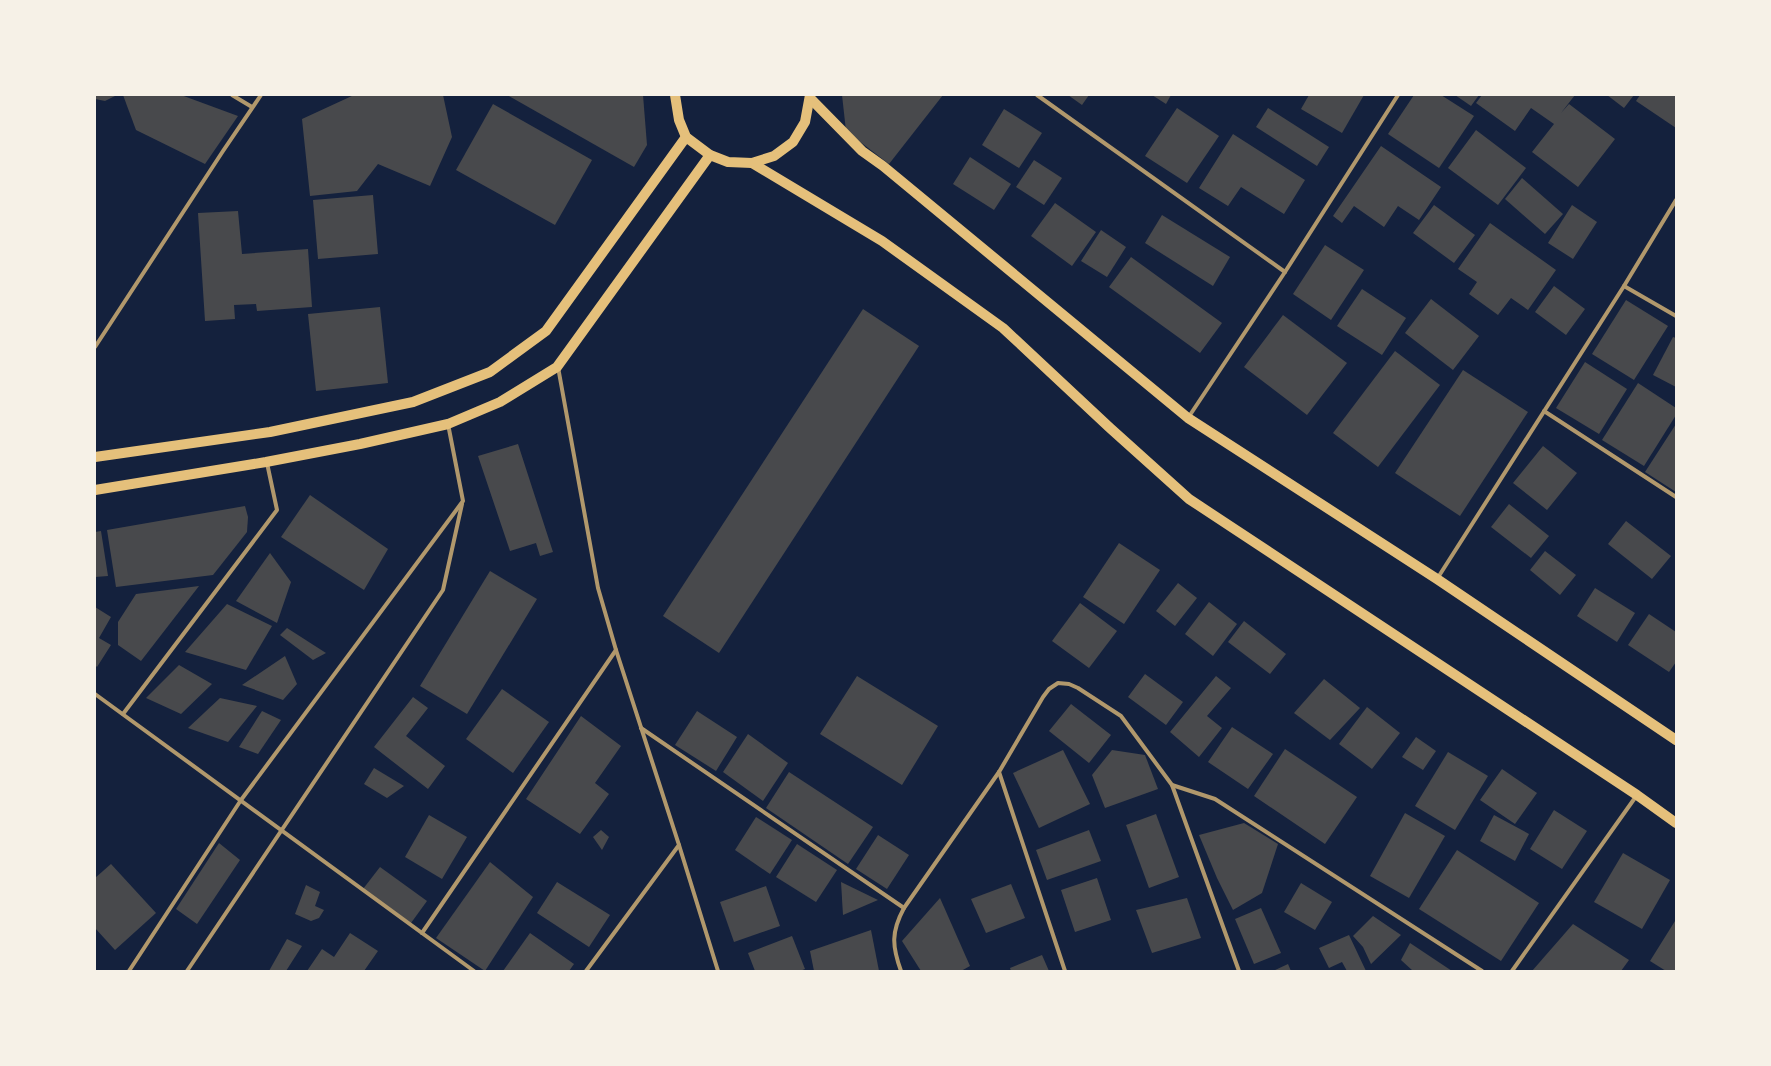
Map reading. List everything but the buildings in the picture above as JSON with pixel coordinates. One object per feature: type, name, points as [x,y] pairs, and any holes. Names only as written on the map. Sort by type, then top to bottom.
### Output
[{"type":"main road","points":[[675,95],[680,120],[686,137],[710,155],[728,162],[752,163],[774,156],[793,142],[805,122],[810,96]]},
{"type":"main road","points":[[810,96],[862,151],[883,166],[1188,418],[1436,579],[1676,740]]},
{"type":"main road","points":[[95,457],[270,432],[412,402],[490,372],[546,331],[686,137]]},
{"type":"main road","points":[[95,490],[266,462],[360,444],[448,424],[500,402],[558,367],[710,155]]},
{"type":"main road","points":[[752,163],[882,241],[1003,328],[1189,499],[1637,795],[1676,823]]},
{"type":"street","points":[[232,95],[252,107]]},
{"type":"street","points":[[95,347],[252,107],[262,95]]},
{"type":"street","points":[[1037,95],[1285,272]]},
{"type":"street","points":[[1188,418],[1285,272],[1398,95]]},
{"type":"street","points":[[1436,579],[1624,286],[1676,200]]},
{"type":"street","points":[[1624,286],[1676,316]]},
{"type":"street","points":[[558,367],[598,588],[616,650],[679,844],[718,971]]},
{"type":"street","points":[[1544,411],[1676,497]]},
{"type":"street","points":[[187,971],[280,829],[442,590],[463,501],[448,424]]},
{"type":"street","points":[[123,714],[277,510],[266,462]]},
{"type":"street","points":[[128,971],[240,800],[463,501]]},
{"type":"street","points":[[422,933],[616,650]]},
{"type":"street","points":[[902,971],[895,952],[894,939],[898,920],[904,908],[999,772],[1043,697],[1049,689],[1058,683],[1068,684],[1078,688],[1121,716],[1172,785],[1239,971]]},
{"type":"street","points":[[95,694],[474,971]]},
{"type":"street","points":[[641,728],[904,908]]},
{"type":"street","points":[[999,772],[1065,971]]},
{"type":"street","points":[[1172,785],[1215,799],[1482,971]]},
{"type":"street","points":[[1512,971],[1637,795]]},
{"type":"street","points":[[586,971],[679,844]]}]
